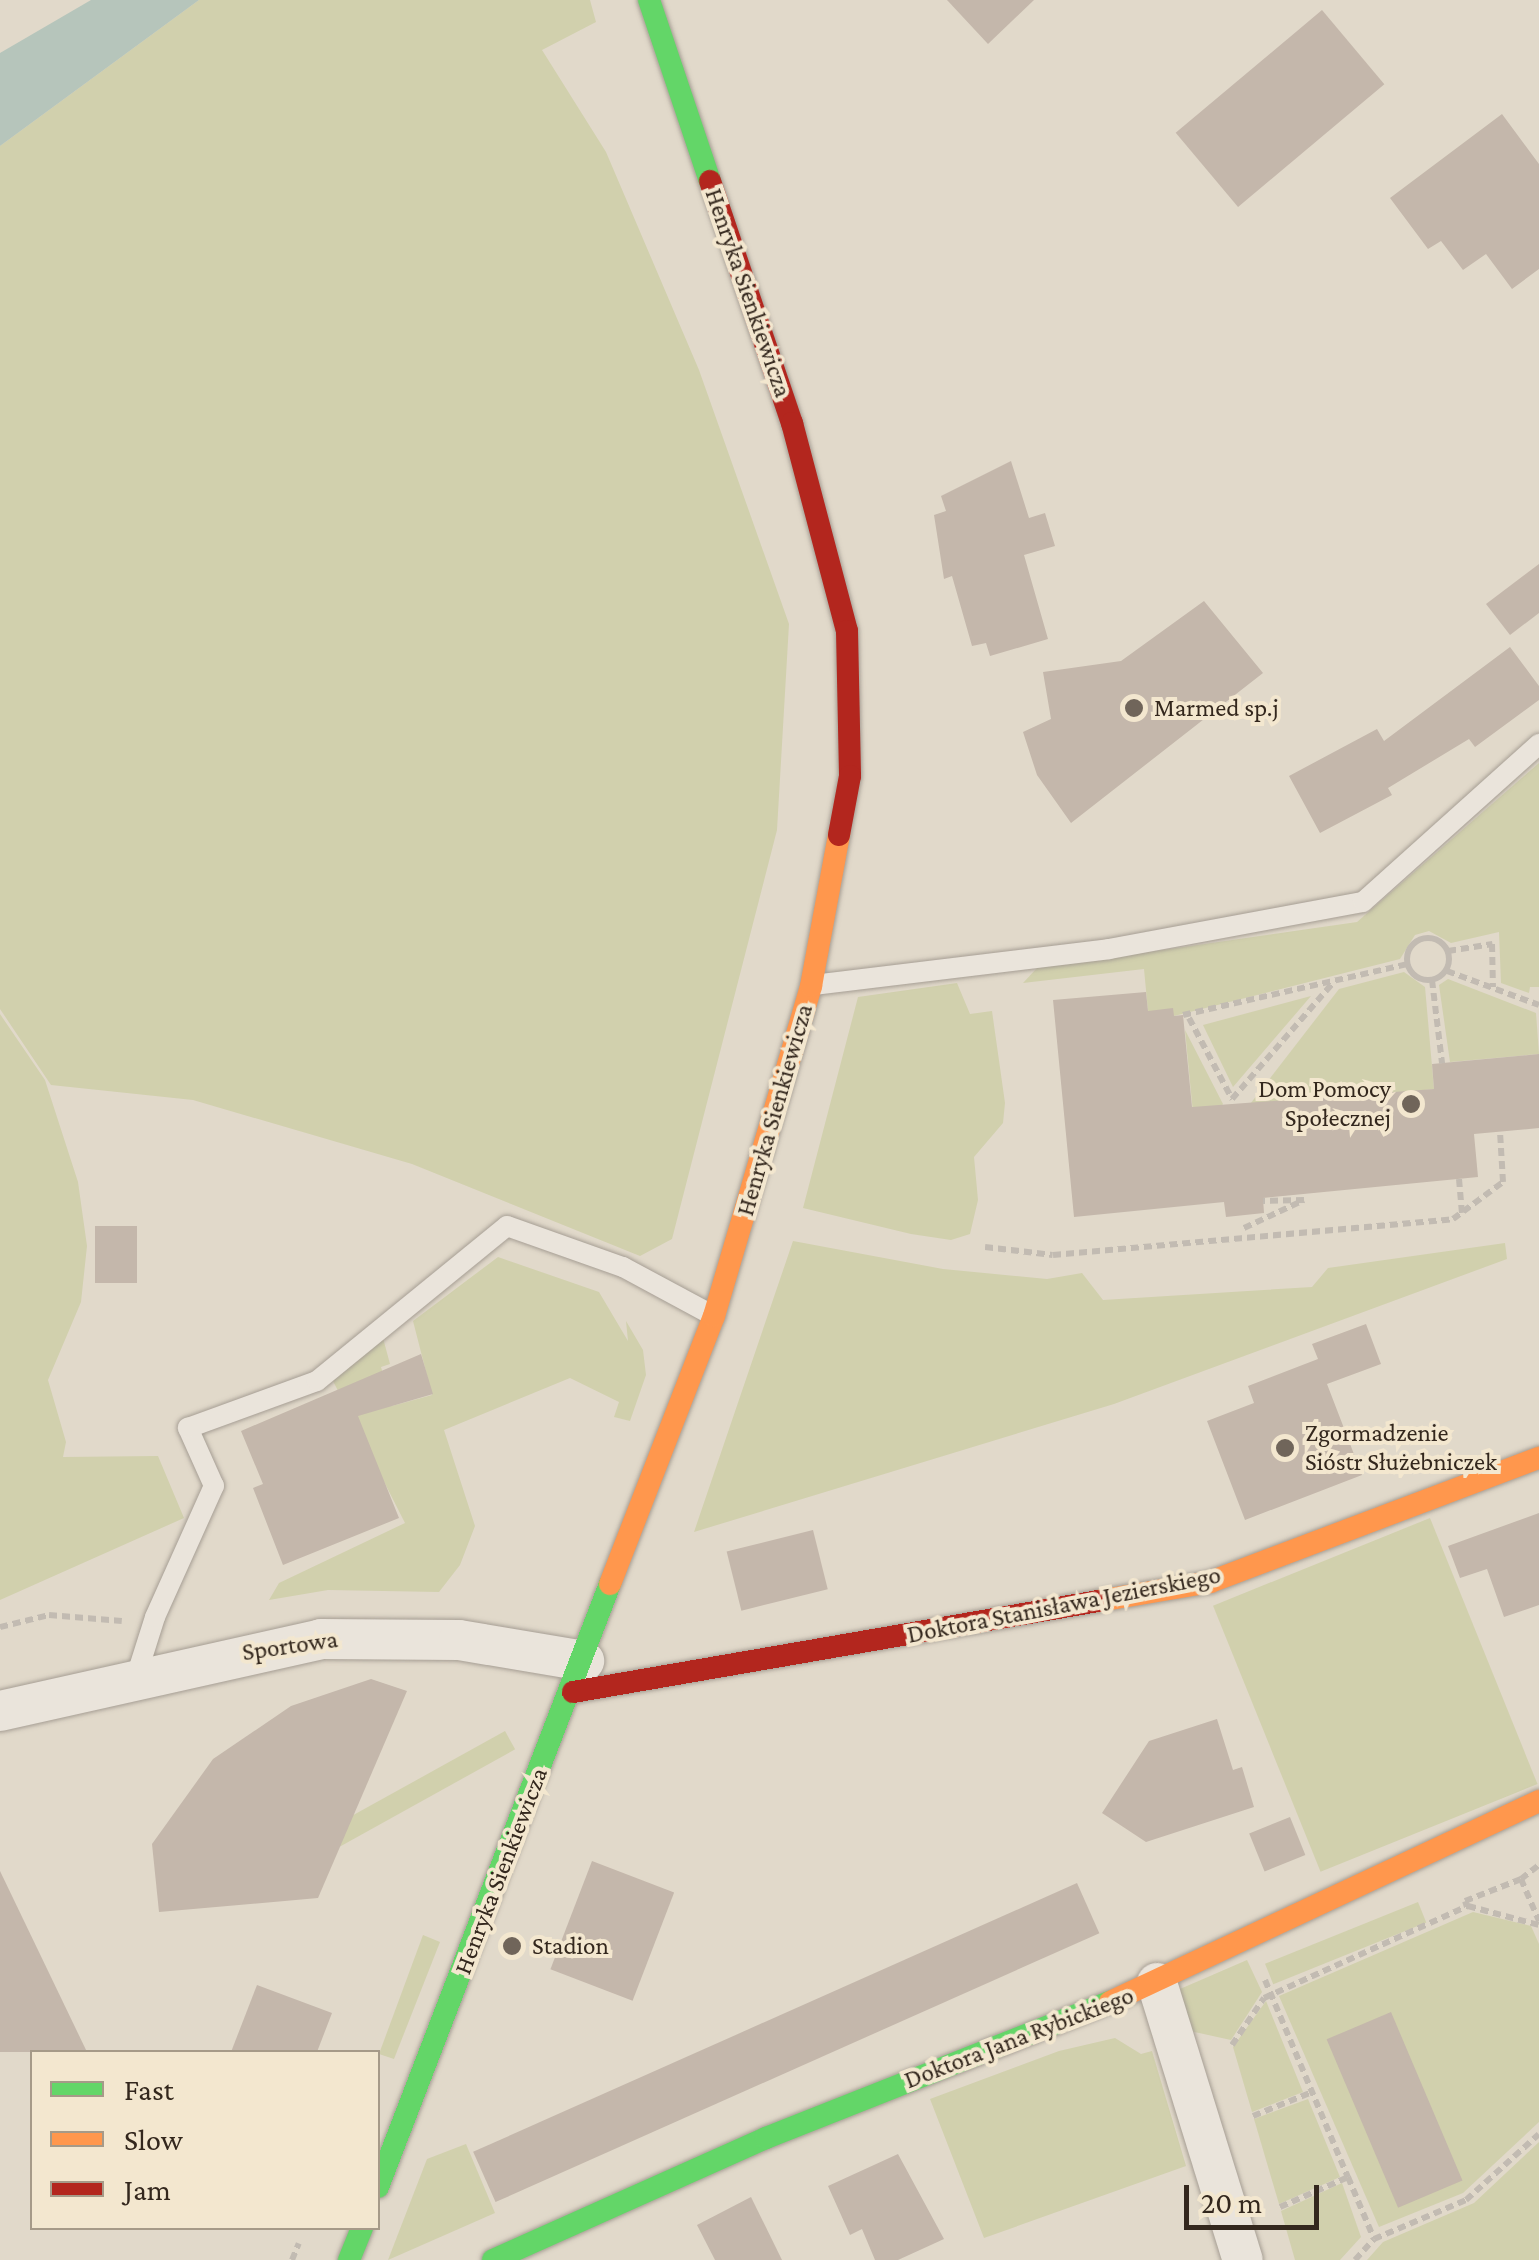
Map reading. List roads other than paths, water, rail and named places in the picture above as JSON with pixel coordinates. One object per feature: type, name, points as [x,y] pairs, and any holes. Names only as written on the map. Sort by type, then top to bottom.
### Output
[{"type":"main road","name":"Henryka Sienkiewicza","points":[[380,2182],[714,1316],[812,986],[850,776],[848,631],[792,423],[648,0]]},
{"type":"main road","name":"Doktora Stanisława Jezierskiego","points":[[578,1676],[1210,1582],[1539,1458]]},
{"type":"main road","name":"Doktora Jana Rybickiego","points":[[493,2260],[766,2138],[1157,1983],[1245,1936],[1539,1801]]},
{"type":"main road","points":[[349,2260],[361,2230]]},
{"type":"street","name":"Sportowa","points":[[0,1711],[274,1645],[380,1635],[459,1640],[578,1676]]},
{"type":"street","points":[[1157,1983],[1244,2260]]},
{"type":"lane","points":[[812,986],[1109,949],[1362,902],[1539,744]]},
{"type":"lane","points":[[136,1677],[152,1627],[214,1486],[188,1428],[317,1381],[506,1226],[622,1267],[714,1316]]},
{"type":"place","name":"Marmed sp.j","points":[[1134,708]]},
{"type":"place","name":"Dom Pomocy Społecznej","points":[[1411,1104]]},
{"type":"place","name":"Zgormadzenie Sióstr Służebniczek","points":[[1285,1448]]},
{"type":"place","name":"Stadion","points":[[512,1946]]}]
